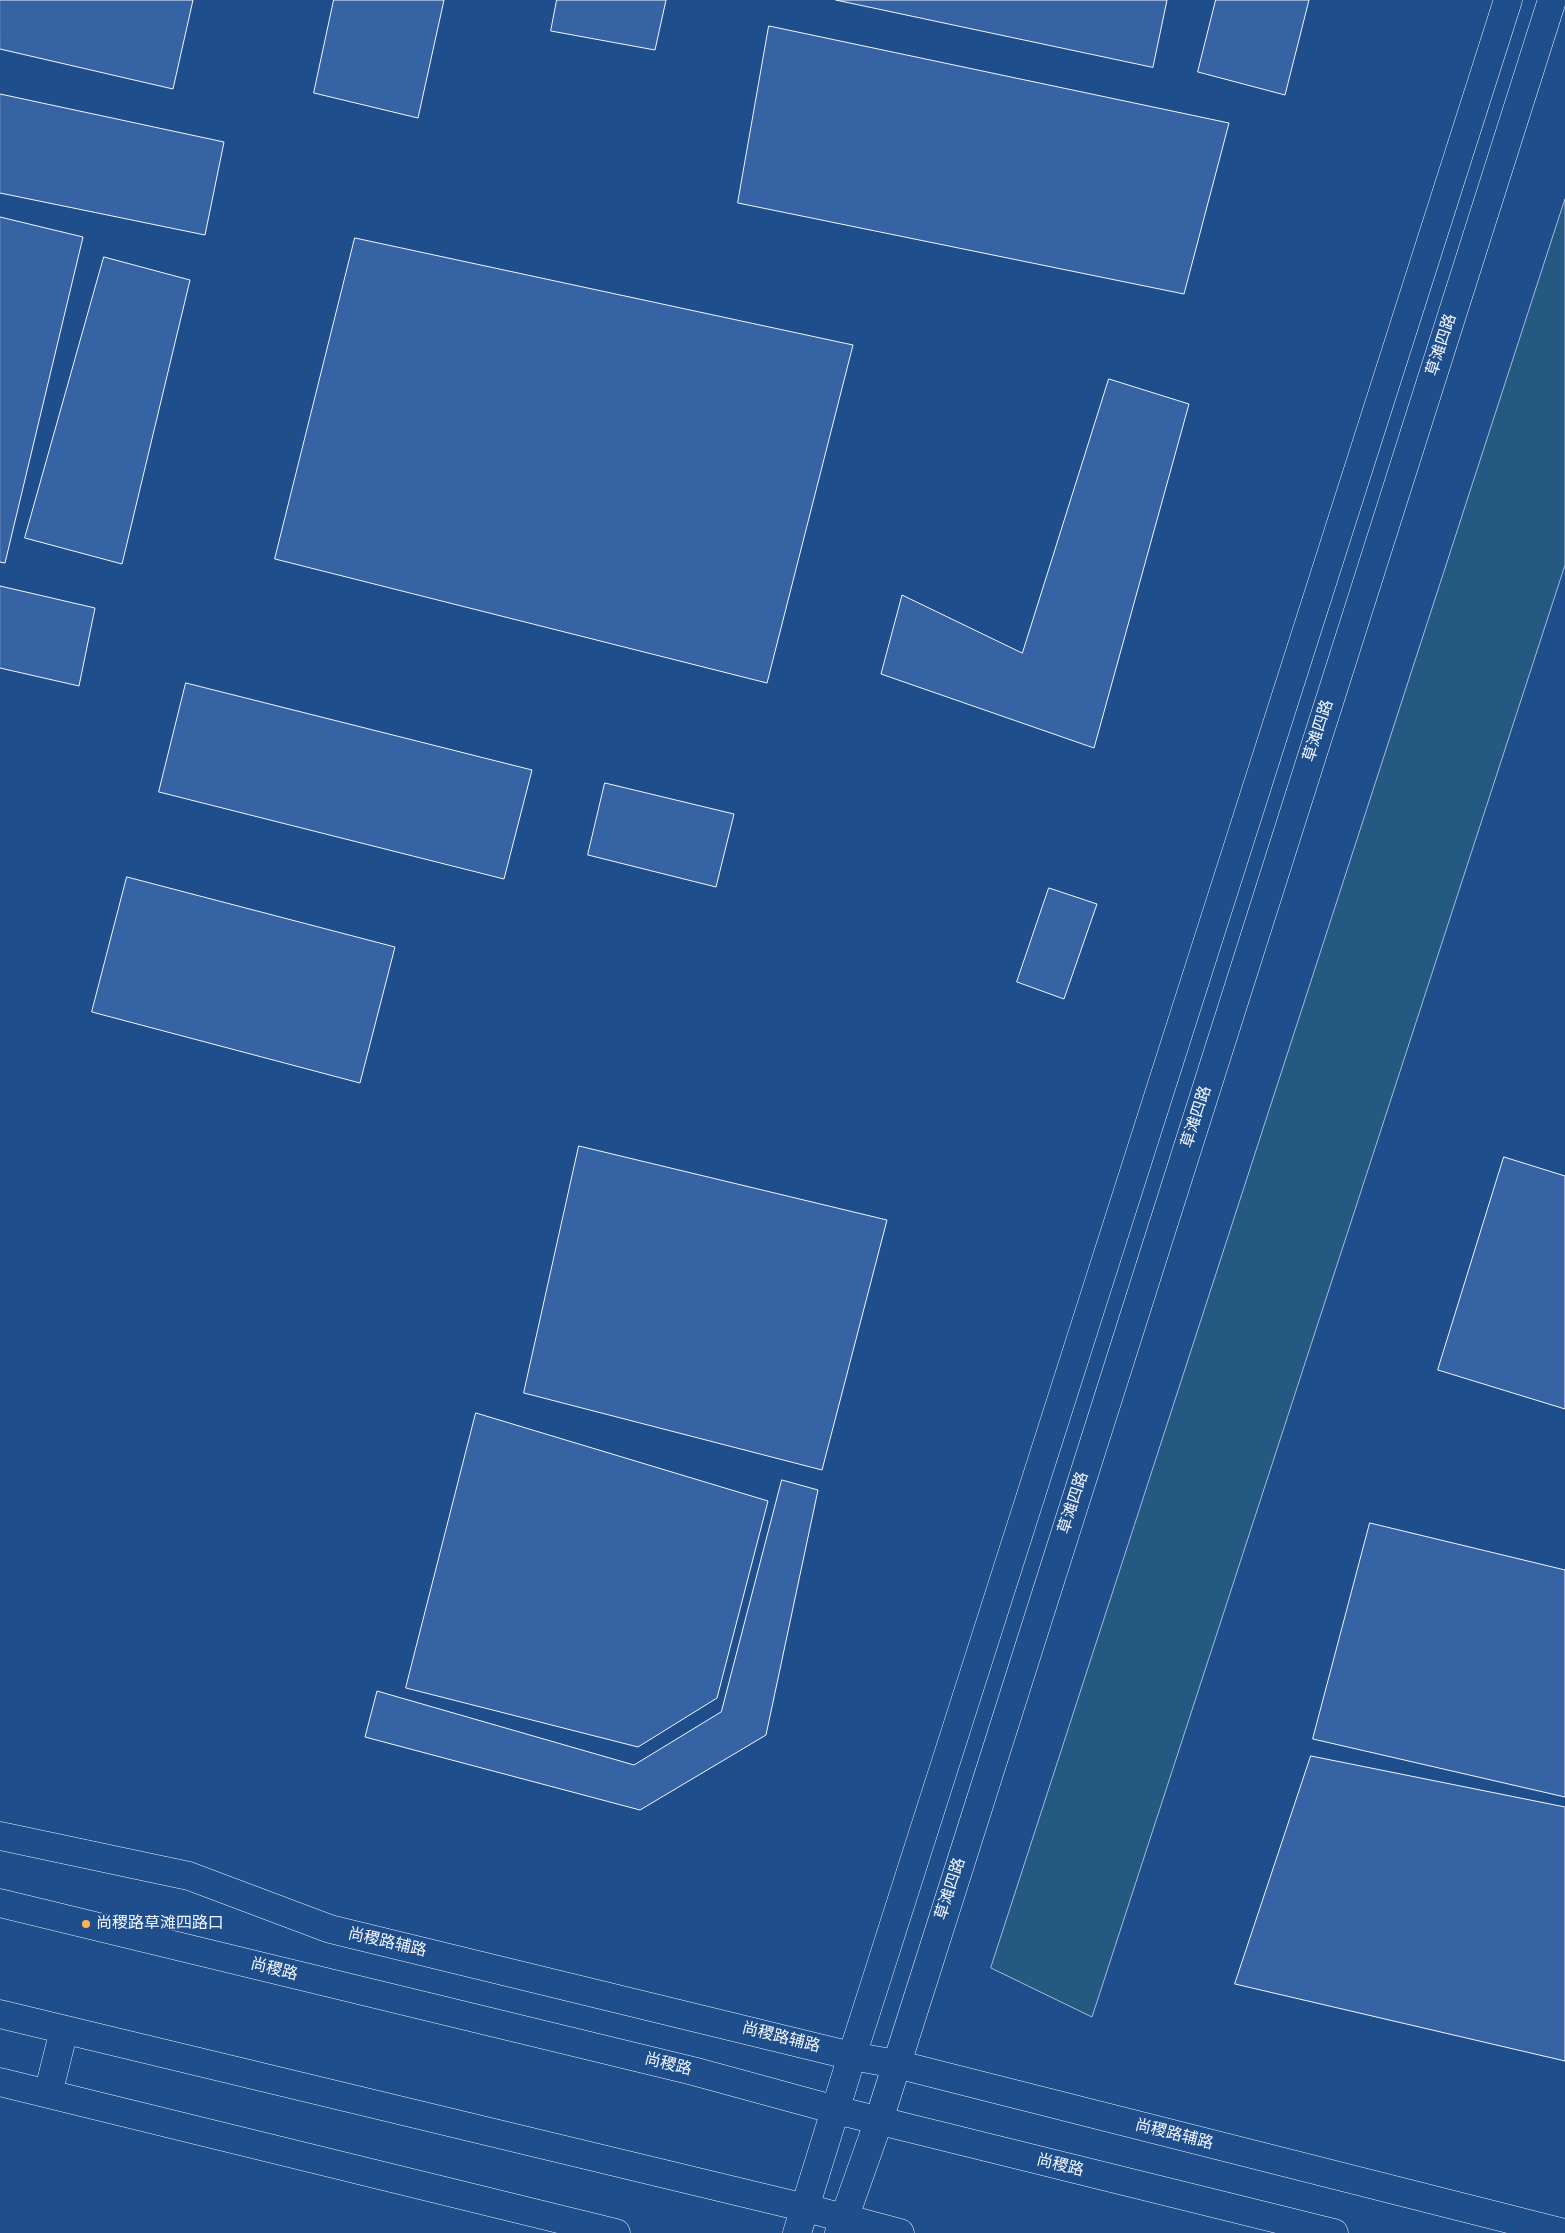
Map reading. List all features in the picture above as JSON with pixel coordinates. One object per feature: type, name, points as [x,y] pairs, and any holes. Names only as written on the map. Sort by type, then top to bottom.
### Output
[{"type":"main road","points":[[802,2221],[852,2056],[1508,0]]},
{"type":"main road","name":"草滩四路","points":[[842,2226],[879,2120],[1552,0]]},
{"type":"main road","name":"尚稷路辅路","points":[[0,1836],[189,1876],[330,1929],[852,2056],[896,2064],[1564,2233]]},
{"type":"main road","name":"尚稷路","points":[[0,1903],[693,2071],[836,2110],[1334,2233]]},
{"type":"main road","points":[[0,2014],[802,2221],[900,2233]]},
{"type":"main road","points":[[48,2094],[64,2030]]},
{"type":"main road","points":[[0,2082],[616,2233]]},
{"type":"shaded area","points":[[1565,199],[1565,565],[1092,2017],[991,1968]]},
{"type":"building","points":[[0,0],[193,0],[173,89],[0,49]]},
{"type":"building","points":[[334,0],[444,0],[418,118],[314,93]]},
{"type":"building","points":[[557,0],[666,0],[655,50],[551,31]]},
{"type":"building","points":[[836,0],[1167,0],[1153,67]]},
{"type":"building","points":[[1216,0],[1309,0],[1285,95],[1198,72]]},
{"type":"building","points":[[769,26],[1229,123],[1184,294],[738,203]]},
{"type":"building","points":[[0,94],[224,142],[205,235],[0,193]]},
{"type":"building","points":[[0,217],[83,237],[5,563],[0,562]]},
{"type":"building","points":[[355,238],[853,345],[767,683],[275,559]]},
{"type":"building","points":[[104,257],[190,280],[122,564],[25,538]]},
{"type":"building","points":[[1109,379],[1189,404],[1094,748],[881,674],[902,595],[1022,653]]},
{"type":"building","points":[[0,586],[95,608],[79,686],[0,668]]},
{"type":"building","points":[[186,683],[532,770],[504,879],[159,792]]},
{"type":"building","points":[[605,783],[734,814],[716,887],[588,855]]},
{"type":"building","points":[[127,877],[395,947],[360,1083],[92,1012]]},
{"type":"building","points":[[1049,888],[1097,904],[1064,999],[1017,982]]},
{"type":"building","points":[[579,1146],[887,1220],[822,1470],[524,1393]]},
{"type":"building","points":[[1504,1157],[1565,1176],[1565,1409],[1438,1370]]},
{"type":"building","points":[[476,1413],[768,1501],[717,1698],[638,1747],[406,1688]]},
{"type":"building","points":[[782,1480],[818,1490],[766,1735],[640,1810],[365,1737],[377,1691],[634,1765],[721,1712]]},
{"type":"building","points":[[1370,1523],[1565,1570],[1565,1797],[1313,1739]]},
{"type":"building","points":[[1311,1756],[1565,1807],[1565,2061],[1235,1984]]},
{"type":"place","name":"尚稷路草滩四路口","points":[[86,1924]]}]
